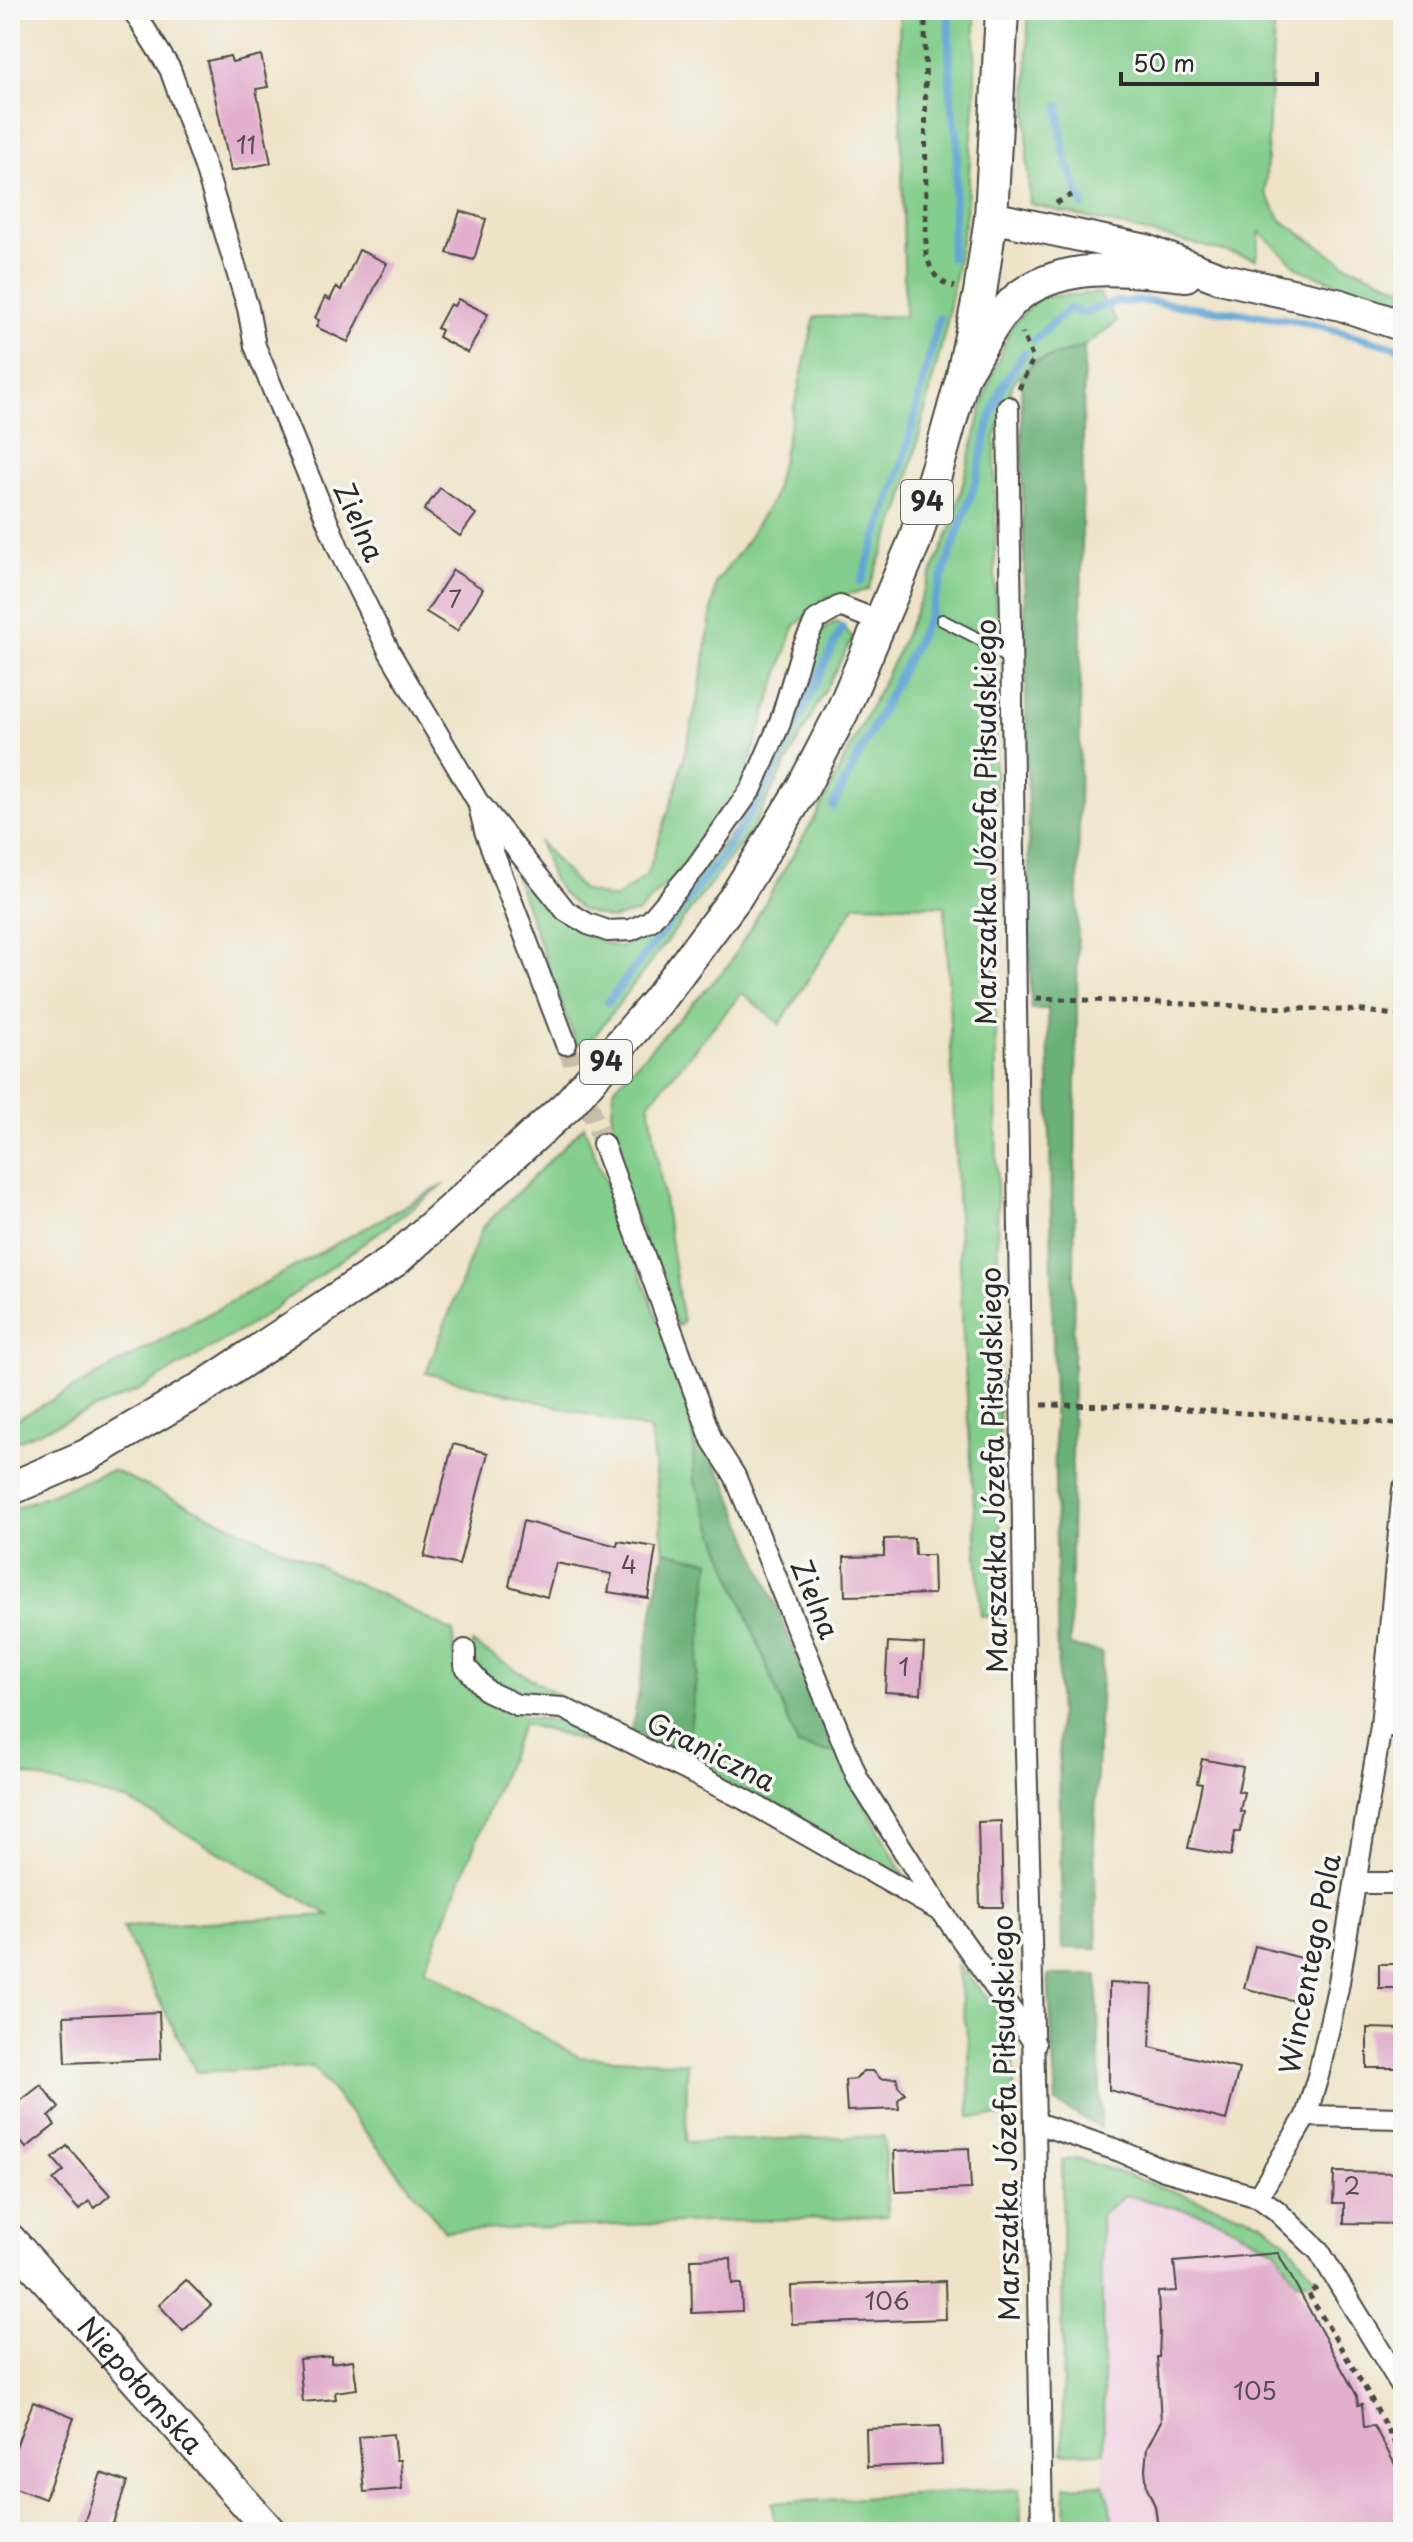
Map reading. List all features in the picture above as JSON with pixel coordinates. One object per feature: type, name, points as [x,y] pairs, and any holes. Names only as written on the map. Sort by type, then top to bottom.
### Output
[{"type":"main road","name":"94","points":[[10,1489],[86,1456],[202,1388],[394,1261],[569,1104],[656,1003],[735,898],[802,789],[842,712],[915,540],[962,379],[980,293],[991,217],[1002,10]]},
{"type":"main road","points":[[991,217],[1146,250],[1220,278],[1341,305],[1403,326]]},
{"type":"main road","points":[[962,379],[1001,317],[1022,293],[1057,277],[1092,270],[1220,278]]},
{"type":"main road","name":"94","points":[[10,1465],[202,1388]]},
{"type":"main road","name":"Niepołomska","points":[[10,2239],[271,2532]]},
{"type":"street","name":"Zielna","points":[[133,10],[170,69],[205,167],[248,308],[255,346],[340,552],[390,653],[478,802],[485,831],[566,1044]]},
{"type":"street","name":"Marszałka Józefa Piłsudskiego","points":[[1008,407],[1029,1958],[1035,2044],[1042,2532]]},
{"type":"street","points":[[478,802],[566,911],[608,931],[631,930],[650,921],[696,867],[752,788],[780,723],[802,649],[816,620],[840,606],[881,622]]},
{"type":"street","name":"Zielna","points":[[603,1144],[712,1440],[735,1476],[858,1779],[943,1913],[1035,2044]]},
{"type":"street","name":"Wincentego Pola","points":[[1258,2197],[1306,2116],[1331,2019],[1357,1883],[1381,1726],[1403,1489]]},
{"type":"street","name":"Graniczna","points":[[465,1650],[465,1666],[487,1691],[517,1705],[563,1708],[744,1799],[943,1913]]},
{"type":"street","points":[[1381,1726],[1403,1726]]},
{"type":"street","points":[[1357,1883],[1403,1883]]},
{"type":"street","points":[[1306,2116],[1403,2118]]},
{"type":"street","points":[[1036,2123],[1120,2151],[1164,2170],[1258,2197],[1319,2251],[1403,2388]]},
{"type":"lane","points":[[942,620],[979,639],[1013,663]]},
{"type":"path","points":[[925,10],[926,253],[931,271],[942,284],[980,293]]},
{"type":"path","points":[[1008,407],[1033,359],[1024,341],[1024,320]]},
{"type":"path","points":[[1015,999],[1046,997],[1364,1011],[1403,1016]]},
{"type":"path","points":[[1021,1405],[1141,1406],[1403,1424]]},
{"type":"path","points":[[1336,2277],[1308,2293],[1368,2393],[1403,2459]]},
{"type":"shaded area","points":[[1125,2195],[1211,2216],[1276,2250],[1403,2467],[1403,2532],[1116,2532],[1104,2487],[1101,2215]]},
{"type":"green space","points":[[899,10],[975,10],[975,94],[966,213],[946,327],[902,505],[868,590],[825,599],[794,627],[739,794],[697,852],[639,912],[611,919],[581,910],[562,893],[552,878],[539,841],[582,890],[614,899],[647,875],[677,786],[699,694],[716,583],[773,498],[815,317],[905,316]]},
{"type":"green space","points":[[1028,10],[1275,10],[1265,192],[1281,220],[1347,265],[1403,288],[1403,308],[1299,269],[1260,232],[1256,259],[1030,204],[1027,160]]},
{"type":"green space","points":[[1099,293],[1117,322],[1084,346],[1035,362],[1014,381],[995,438],[995,971],[1001,1619],[981,1616],[963,1336],[945,906],[856,904],[780,1024],[742,993],[649,1103],[683,1323],[677,1326],[601,1127],[611,1126],[614,1088],[728,966],[817,814],[895,658],[952,526],[987,389],[1012,325],[1040,297]]},
{"type":"green space","points":[[1084,346],[1070,1646],[1102,1652],[1094,1843],[1097,1949],[1062,1948],[1048,1009],[1031,1009],[1021,375],[1035,362]]},
{"type":"green space","points":[[836,621],[853,637],[752,829],[589,1043],[576,1044],[506,850],[546,901],[584,935],[619,948],[654,928],[741,821],[788,724],[819,633]]},
{"type":"green space","points":[[584,1126],[679,1374],[693,1430],[694,1479],[798,1746],[836,1753],[907,1881],[686,1761],[710,1561],[664,1551],[650,1430],[426,1373],[482,1228]]},
{"type":"green space","points":[[445,1184],[257,1321],[137,1391],[10,1444],[10,1423]]},
{"type":"green space","points":[[693,1430],[726,1482],[836,1753],[798,1746],[694,1479]]},
{"type":"green space","points":[[112,1470],[392,1600],[453,1632],[457,1680],[478,1699],[524,1717],[558,1721],[628,1755],[523,1723],[425,1969],[579,2057],[687,2063],[686,2142],[884,2136],[888,2216],[445,2231],[313,2067],[196,2072],[122,1927],[329,1915],[129,1801],[10,1771],[10,1510]]},
{"type":"green space","points":[[664,1551],[710,1561],[686,1761],[631,1735]]},
{"type":"green space","points":[[472,1643],[571,1703],[529,1698],[499,1690],[487,1683],[477,1674],[472,1662]]},
{"type":"green space","points":[[957,1965],[1014,2026],[1014,2116],[970,2117],[969,2047]]},
{"type":"green space","points":[[1048,1975],[1097,1975],[1101,2128],[1056,2103]]},
{"type":"green space","points":[[1077,2158],[1263,2222],[1287,2242],[1317,2280],[1297,2283],[1276,2250],[1211,2216],[1125,2195],[1101,2215],[1104,2452],[1063,2453],[1062,2161]]},
{"type":"green space","points":[[1104,2484],[1117,2532],[1066,2532],[1065,2486]]},
{"type":"green space","points":[[1020,2489],[1021,2532],[777,2532],[772,2503]]},
{"type":"building","points":[[261,55],[268,87],[256,89],[271,163],[231,171],[207,61],[230,56],[232,62]]},
{"type":"building","points":[[460,211],[486,219],[474,260],[447,253]]},
{"type":"building","points":[[359,250],[387,263],[348,342],[316,327],[319,320],[315,318],[325,297],[330,300],[336,287],[341,290]]},
{"type":"building","points":[[458,299],[488,314],[468,353],[438,337],[441,330],[437,328],[450,304],[454,306]]},
{"type":"building","points":[[440,488],[476,514],[460,536],[424,510]]},
{"type":"building","points":[[453,570],[483,589],[457,631],[426,612]]},
{"type":"building","points":[[453,1444],[488,1453],[459,1565],[424,1557]]},
{"type":"building","points":[[523,1521],[617,1546],[618,1541],[656,1547],[648,1598],[608,1592],[612,1574],[556,1563],[547,1597],[509,1586]]},
{"type":"building","points":[[914,1538],[915,1555],[933,1555],[934,1594],[845,1596],[844,1557],[884,1556],[884,1539]]},
{"type":"building","points":[[888,1642],[924,1644],[921,1694],[885,1692]]},
{"type":"building","points":[[1202,1759],[1243,1767],[1238,1791],[1244,1792],[1240,1811],[1244,1812],[1240,1832],[1235,1832],[1231,1856],[1188,1848],[1202,1784],[1197,1783]]},
{"type":"building","points":[[1001,1821],[1003,1907],[980,1907],[978,1822]]},
{"type":"building","points":[[1255,1946],[1309,1960],[1305,1978],[1309,1979],[1302,2003],[1244,1988]]},
{"type":"building","points":[[1379,1964],[1403,1964],[1403,1988],[1379,1988]]},
{"type":"building","points":[[1109,1983],[1153,1985],[1150,2047],[1239,2069],[1226,2120],[1109,2090]]},
{"type":"building","points":[[159,2012],[161,2059],[66,2063],[64,2016]]},
{"type":"building","points":[[1367,2028],[1403,2029],[1403,2068],[1367,2068]]},
{"type":"building","points":[[863,2071],[873,2071],[881,2079],[897,2078],[898,2086],[905,2093],[898,2100],[899,2109],[847,2111],[845,2080],[856,2079]]},
{"type":"building","points":[[41,2085],[59,2108],[49,2117],[55,2125],[26,2148],[10,2128],[10,2109]]},
{"type":"building","points":[[67,2146],[110,2195],[95,2208],[89,2201],[79,2210],[53,2180],[64,2171],[53,2158]]},
{"type":"building","points":[[969,2148],[971,2189],[896,2192],[894,2151]]},
{"type":"building","points":[[1334,2172],[1403,2173],[1403,2224],[1344,2223],[1344,2203],[1333,2203]]},
{"type":"building","points":[[1278,2253],[1357,2396],[1358,2405],[1362,2404],[1364,2427],[1374,2426],[1403,2479],[1403,2532],[1161,2532],[1158,2528],[1145,2469],[1147,2448],[1161,2421],[1157,2357],[1160,2332],[1158,2292],[1177,2291],[1174,2262]]},
{"type":"building","points":[[731,2258],[732,2284],[741,2284],[742,2311],[692,2313],[691,2259]]},
{"type":"building","points":[[186,2280],[211,2305],[183,2331],[159,2305]]},
{"type":"building","points":[[945,2281],[946,2319],[792,2324],[791,2286]]},
{"type":"building","points":[[331,2356],[331,2363],[353,2360],[357,2389],[335,2392],[336,2399],[303,2402],[299,2359]]},
{"type":"building","points":[[33,2402],[74,2418],[45,2499],[10,2486],[10,2448],[15,2449]]},
{"type":"building","points":[[940,2426],[942,2464],[867,2467],[866,2429]]},
{"type":"building","points":[[393,2434],[396,2460],[400,2460],[402,2489],[364,2492],[359,2437]]},
{"type":"building","points":[[101,2473],[127,2482],[110,2532],[81,2532]]},
{"type":"waterway","points":[[948,10],[951,102],[958,141],[951,258]]},
{"type":"waterway","points":[[1059,106],[1063,150],[1083,205]]},
{"type":"waterway","points":[[1034,340],[1070,308],[1081,314],[1116,302],[1147,301],[1299,321],[1403,349]]},
{"type":"waterway","points":[[861,582],[904,459],[939,318]]},
{"type":"waterway","points":[[833,806],[927,621],[977,478],[989,422],[1002,387],[1024,353]]},
{"type":"waterway","points":[[608,1002],[724,853],[769,783],[842,627]]},
{"type":"tunnel","points":[[566,1044],[603,1144]]}]
